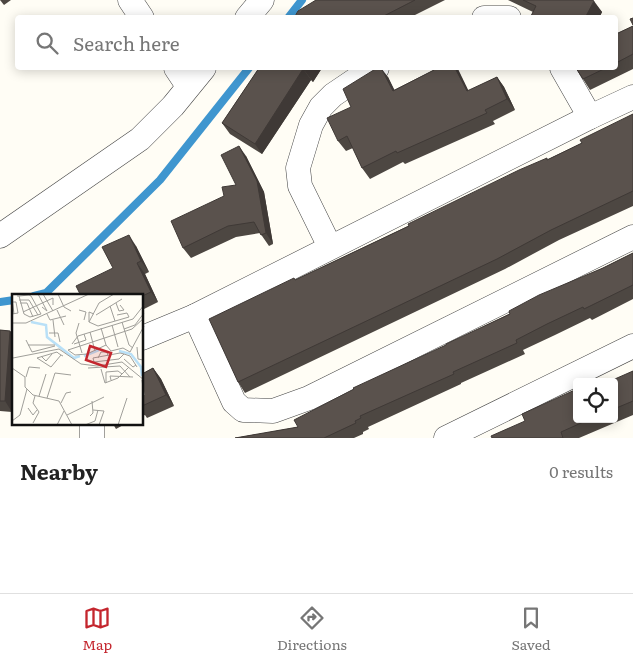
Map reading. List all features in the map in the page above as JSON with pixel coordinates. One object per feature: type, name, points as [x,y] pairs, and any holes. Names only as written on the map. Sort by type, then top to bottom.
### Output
[{"type":"street","points":[[130,0],[140,15]]},
{"type":"street","points":[[250,15],[262,0]]},
{"type":"street","points":[[0,236],[140,139],[173,106],[182,77],[199,70]]},
{"type":"street","points":[[330,247],[300,186],[298,168],[311,125],[321,107],[333,95],[372,70]]},
{"type":"street","points":[[563,70],[590,117]]},
{"type":"street","points":[[144,337],[195,316],[633,97]]},
{"type":"street","points":[[195,316],[234,402],[243,410],[273,411],[310,398],[633,237]]},
{"type":"street","points":[[446,438],[633,346]]},
{"type":"building","points":[[316,0],[415,0],[386,15],[296,15],[298,11]]},
{"type":"building","points":[[523,0],[594,1],[587,15],[532,15],[536,6]]},
{"type":"building","points":[[633,26],[633,54],[618,62],[618,33]]},
{"type":"building","points":[[258,70],[302,70],[255,144],[222,123]]},
{"type":"building","points":[[374,70],[382,70],[393,91],[434,70],[456,70],[467,91],[497,77],[507,99],[485,110],[487,113],[397,153],[396,151],[362,168],[347,136],[338,141],[327,118],[351,107],[343,89]]},
{"type":"building","points":[[577,70],[602,70],[583,79]]},
{"type":"building","points":[[633,114],[633,191],[551,230],[497,259],[238,382],[209,319],[409,226],[408,224],[519,170],[547,158],[547,160],[582,143],[580,140]]},
{"type":"building","points":[[239,146],[257,181],[266,233],[261,235],[254,222],[228,226],[183,248],[171,221],[224,196],[222,187],[236,185],[221,155]]},
{"type":"building","points":[[129,235],[141,261],[137,263],[151,292],[144,295],[80,294],[76,286],[113,268],[102,247]]},
{"type":"building","points":[[633,253],[633,285],[584,309],[583,307],[547,324],[516,340],[517,343],[453,372],[454,374],[360,416],[361,418],[355,421],[356,423],[324,438],[235,438],[298,427],[294,420],[353,388],[510,314],[509,311],[539,295]]},
{"type":"building","points":[[0,330],[10,331],[5,401],[0,401]]},
{"type":"building","points":[[153,368],[166,395],[144,405],[144,373]]},
{"type":"building","points":[[633,371],[633,401],[618,407],[618,378]]},
{"type":"building","points":[[573,391],[573,423],[581,423],[561,432],[563,438],[492,438],[491,436],[525,421],[522,414]]},
{"type":"waterway","points":[[290,15],[302,0]]},
{"type":"waterway","points":[[42,294],[46,293],[160,180],[247,70]]},
{"type":"waterway","points":[[0,302],[12,300]]}]
